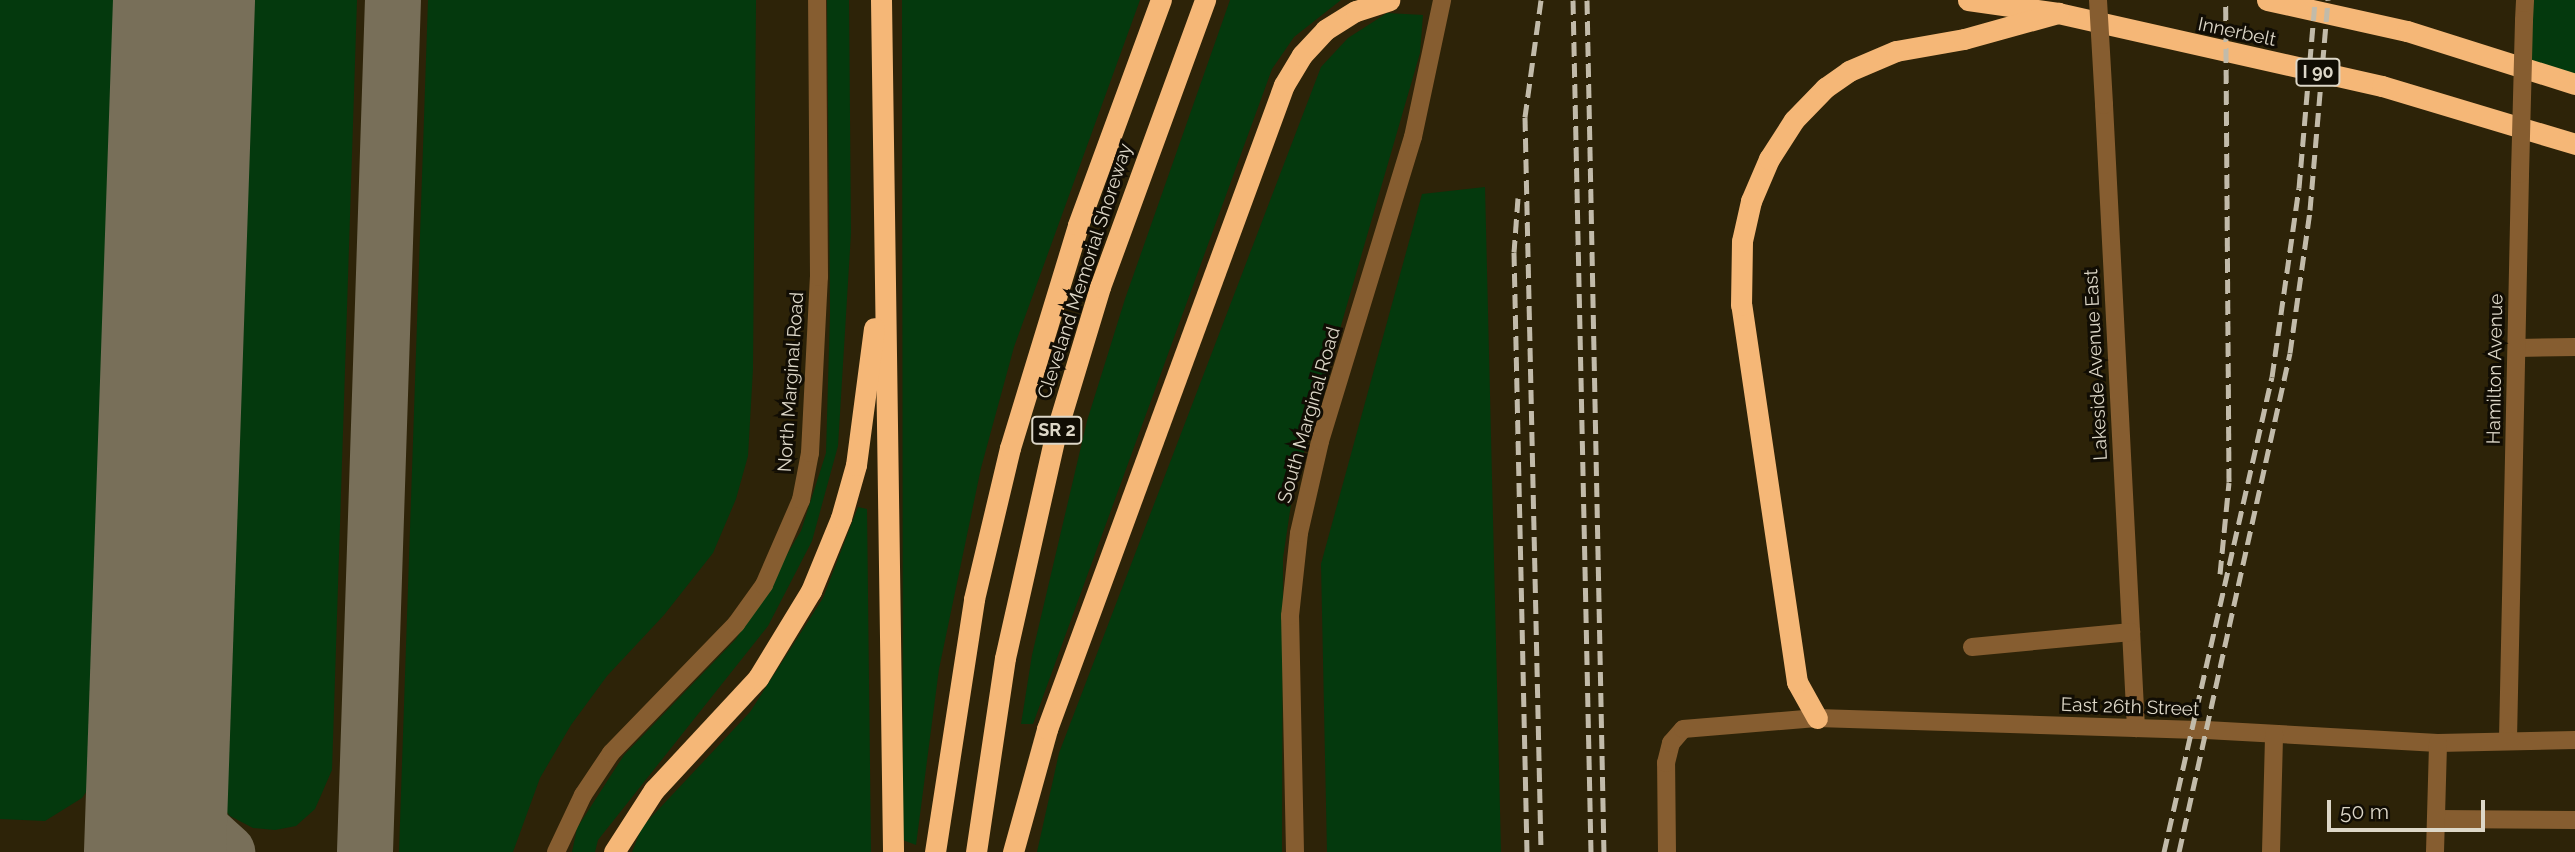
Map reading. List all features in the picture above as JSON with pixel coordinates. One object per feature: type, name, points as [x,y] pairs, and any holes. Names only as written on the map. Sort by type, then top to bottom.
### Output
[{"type":"highway","points":[[881,0],[892,852]]},
{"type":"highway","name":"Cleveland Memorial Shoreway","points":[[976,852],[1007,646],[1055,436],[1100,287],[1205,0]]},
{"type":"highway","points":[[1013,852],[1047,729],[1284,85],[1302,55],[1325,30],[1356,11],[1389,0]]},
{"type":"highway","name":"Innerbelt","points":[[1968,0],[2058,13],[2382,86],[2575,144]]},
{"type":"highway","name":"Innerbelt","points":[[2267,0],[2407,31],[2575,84]]},
{"type":"highway","points":[[935,852],[974,599],[1006,461],[1058,286],[1159,4]]},
{"type":"highway","points":[[1818,718],[1797,682],[1741,305],[1742,241],[1751,201],[1769,159],[1794,120],[1825,88],[1849,71],[1896,51],[1964,39],[2058,13]]},
{"type":"highway","points":[[614,852],[654,790],[758,678],[822,569],[841,518],[861,438],[884,239]]},
{"type":"street","name":"North Marginal Road","points":[[556,852],[583,795],[611,753],[750,606],[775,565],[801,500],[811,439],[818,290],[817,0]]},
{"type":"street","name":"South Marginal Road","points":[[1295,852],[1290,616],[1299,533],[1320,441],[1426,83],[1442,0]]},
{"type":"street","name":"Lakeside Avenue East","points":[[2098,0],[2136,728]]},
{"type":"street","name":"Hamilton Avenue","points":[[2508,739],[2525,0]]},
{"type":"street","points":[[2517,348],[2575,347]]},
{"type":"street","points":[[1972,647],[2131,632]]},
{"type":"street","name":"East 26th Street","points":[[1667,852],[1666,763],[1671,743],[1683,729],[1818,718],[2136,728],[2438,743],[2508,739],[2575,740]]},
{"type":"street","points":[[2270,852],[2274,734]]},
{"type":"street","points":[[2435,852],[2438,743]]},
{"type":"street","points":[[2436,819],[2575,820]]},
{"type":"green space","points":[[0,0],[138,0],[113,753],[82,798],[45,821],[0,819]]},
{"type":"green space","points":[[232,0],[357,0],[332,770],[315,809],[296,826],[275,830],[253,828],[230,816],[212,793],[207,772]]},
{"type":"green space","points":[[428,0],[756,0],[753,369],[748,456],[736,499],[713,553],[664,615],[607,676],[571,725],[540,778],[513,852],[399,852]]},
{"type":"green space","points":[[827,0],[849,0],[851,233],[838,446],[812,541],[768,626],[598,840],[595,852],[572,852],[577,828],[624,755],[736,639],[801,531],[826,453],[830,313]]},
{"type":"green space","points":[[902,0],[1140,0],[1014,347],[981,468],[939,669],[916,845],[903,840]]},
{"type":"green space","points":[[1230,0],[1341,0],[1294,37],[1272,69],[1033,724],[1021,724],[1032,655],[1087,421],[1125,299]]},
{"type":"green space","points":[[2525,0],[2575,0],[2575,84],[2523,68]]},
{"type":"green space","points":[[1387,13],[1423,15],[1420,53],[1293,491],[1283,558],[1282,852],[1037,852],[1059,753],[1321,67],[1348,38]]},
{"type":"green space","points":[[1485,187],[1501,852],[1327,852],[1321,564],[1422,194]]},
{"type":"green space","points":[[858,507],[867,509],[871,852],[632,852],[642,827],[750,712],[823,598]]},
{"type":"taxiway","points":[[365,852],[393,0]]},
{"type":"taxiway","points":[[159,749],[162,779],[174,804],[227,852]]},
{"type":"runway","points":[[155,852],[184,0]]},
{"type":"railway","points":[[1541,0],[1525,117],[1541,852]]},
{"type":"railway","points":[[1573,0],[1591,852]]},
{"type":"railway","points":[[1587,0],[1604,852]]},
{"type":"railway","points":[[2220,574],[2229,482],[2226,0]]},
{"type":"railway","points":[[2164,852],[2272,377],[2299,188],[2315,0]]},
{"type":"railway","points":[[2179,852],[2290,353],[2310,210],[2328,0]]},
{"type":"railway","points":[[1518,198],[1514,252],[1527,852]]}]
